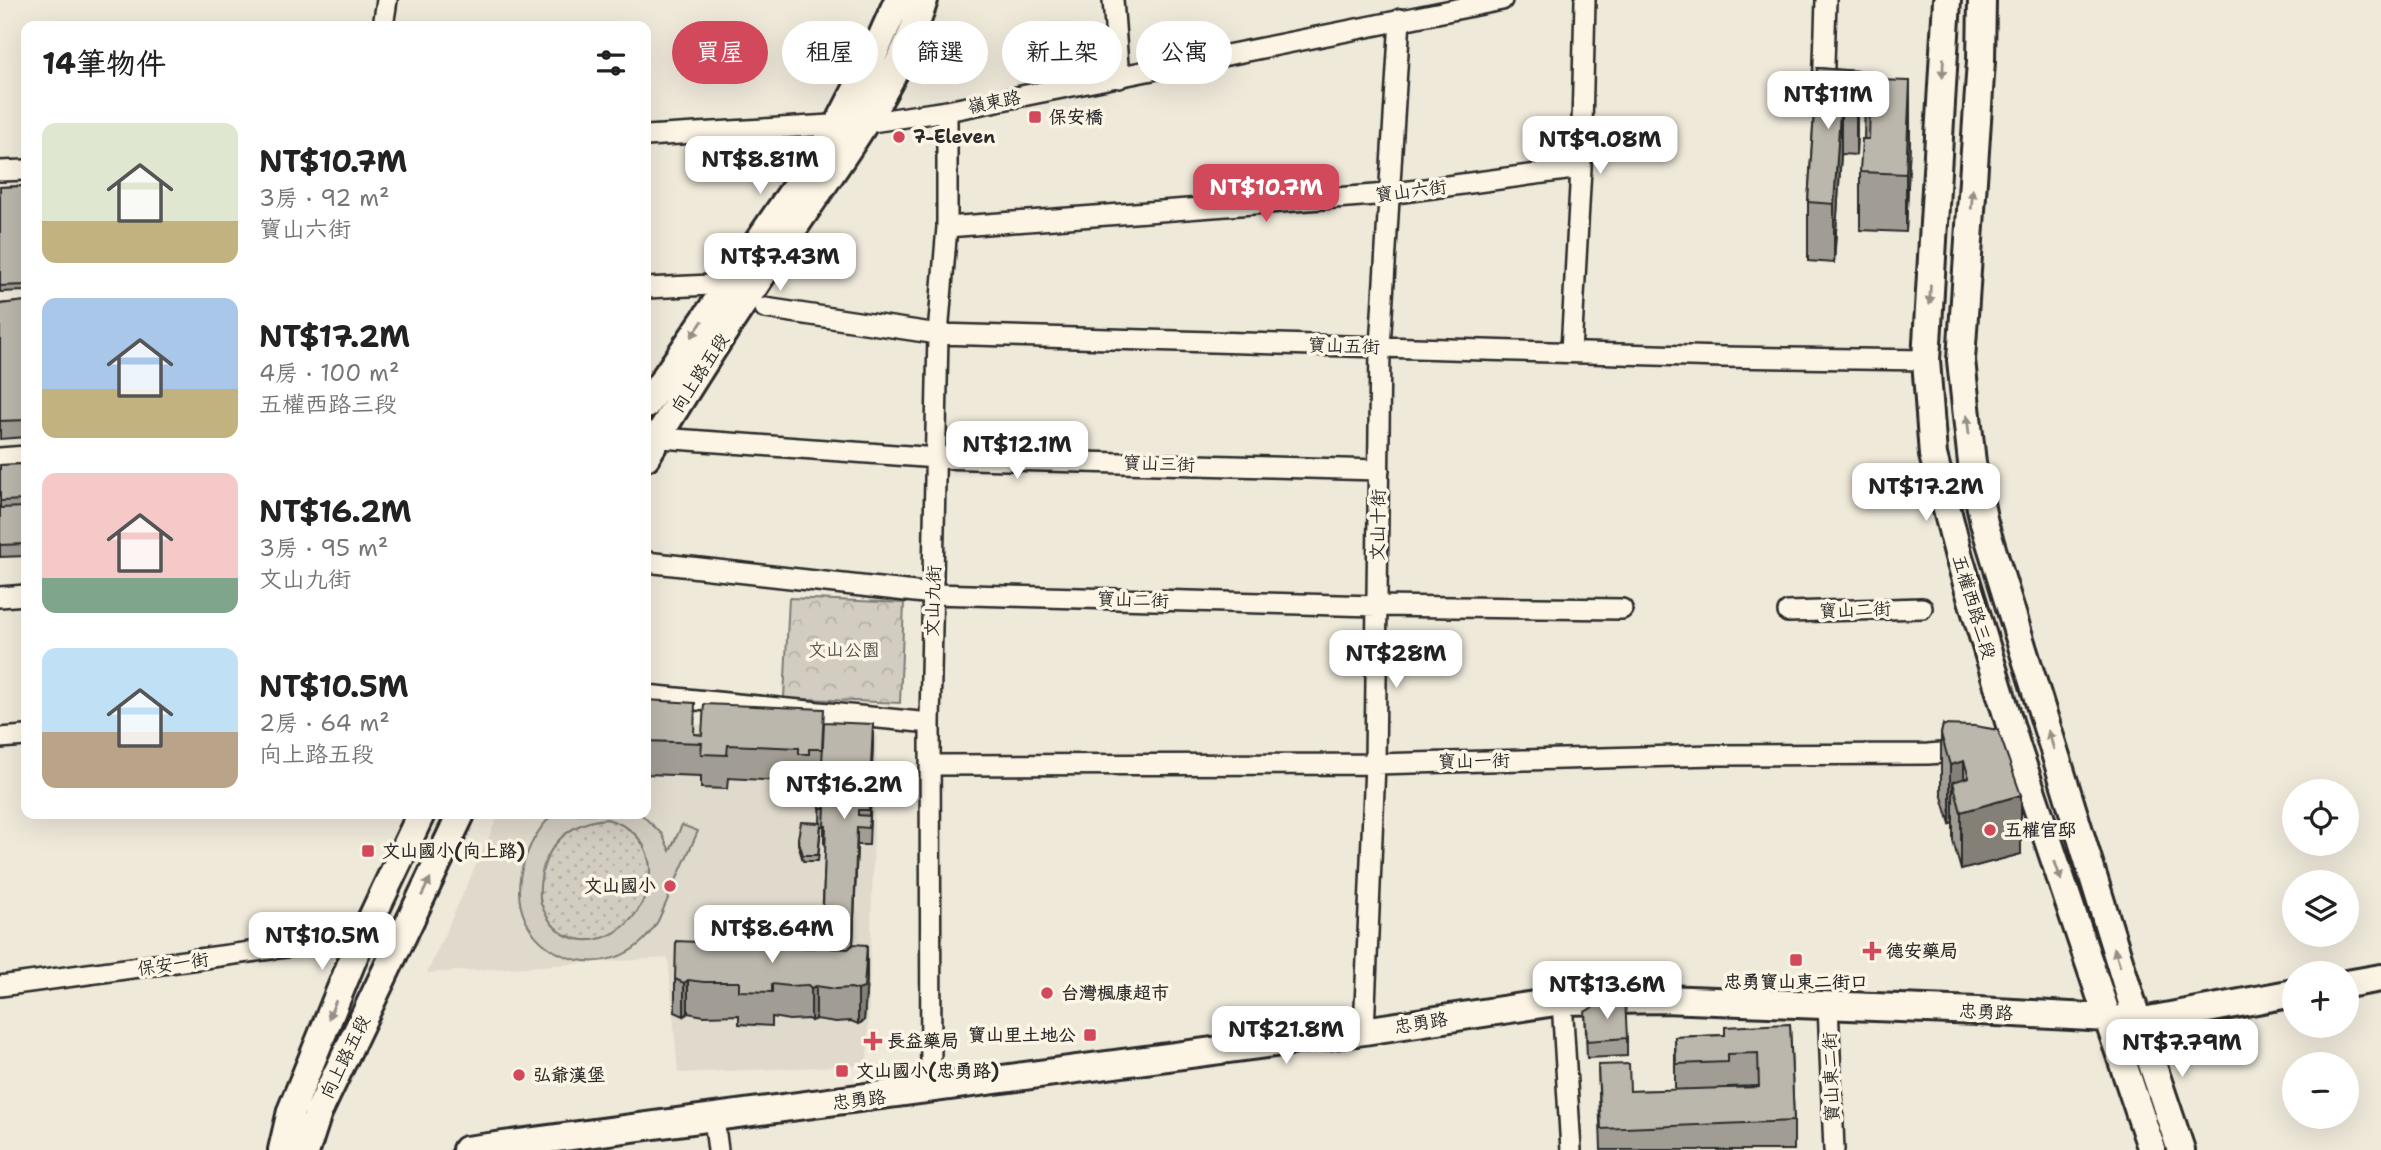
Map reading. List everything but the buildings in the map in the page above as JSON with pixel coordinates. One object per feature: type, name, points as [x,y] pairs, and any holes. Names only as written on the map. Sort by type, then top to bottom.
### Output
[{"type":"main road","name":"向上路五段","points":[[651,398],[838,125],[898,0]]},
{"type":"main road","name":"向上路五段","points":[[651,442],[865,123],[915,31],[924,0]]},
{"type":"main road","name":"五權西路三段","points":[[1947,0],[1926,360],[1933,455],[1959,557],[2017,748],[2152,1150]]},
{"type":"main road","name":"五權西路三段","points":[[1982,0],[1981,61],[1961,360],[1972,463],[1984,523],[2138,1022],[2181,1150]]},
{"type":"main road","name":"向上路五段","points":[[282,1150],[291,1111],[357,949],[419,819]]},
{"type":"main road","name":"向上路五段","points":[[306,1150],[318,1113],[459,819]]},
{"type":"main road","points":[[2359,982],[2381,978]]},
{"type":"main road","name":"忠勇路","points":[[466,1150],[568,1143],[714,1118],[1364,1031],[1562,1001],[1663,999],[1828,1005],[2108,1018],[2138,1022],[2282,995]]},
{"type":"street","points":[[384,21],[387,0]]},
{"type":"street","points":[[1114,0],[1115,21]]},
{"type":"street","name":"嶺東路","points":[[1122,77],[1502,0]]},
{"type":"street","points":[[1571,351],[1581,168],[1585,0]]},
{"type":"street","points":[[1822,107],[1826,0]]},
{"type":"street","name":"文山十街","points":[[1364,1031],[1376,764],[1380,347],[1400,19]]},
{"type":"street","name":"嶺東路","points":[[651,136],[865,123],[947,111],[1088,84]]},
{"type":"street","name":"文山九街","points":[[930,1090],[930,723],[938,334],[947,227],[947,111]]},
{"type":"street","name":"寶山六街","points":[[947,227],[1388,194],[1581,168]]},
{"type":"street","points":[[0,171],[21,170]]},
{"type":"street","points":[[651,288],[711,285]]},
{"type":"street","name":"寶山五街","points":[[765,309],[938,334],[1723,357],[1926,360]]},
{"type":"street","name":"寶山三街","points":[[651,444],[937,458],[1379,470]]},
{"type":"street","points":[[0,457],[21,456]]},
{"type":"street","name":"寶山二街","points":[[651,563],[933,594],[1376,606],[1622,609]]},
{"type":"street","points":[[0,597],[21,595]]},
{"type":"street","name":"寶山二街","points":[[1788,612],[1922,608]]},
{"type":"street","points":[[651,695],[930,723]]},
{"type":"street","points":[[0,738],[21,736]]},
{"type":"street","name":"寶山一街","points":[[930,765],[1376,764],[1714,755],[1928,754],[2017,748]]},
{"type":"street","name":"保安一街","points":[[0,986],[345,939]]},
{"type":"street","points":[[1562,1001],[1570,1150]]},
{"type":"street","name":"寶山東二街","points":[[1828,1005],[1834,1150]]},
{"type":"street","points":[[714,1118],[718,1150]]},
{"type":"shaded area","name":"文山國小","points":[[651,722],[877,734],[867,1065],[678,1073],[668,958],[427,973],[497,819],[651,819]]},
{"type":"green space","name":"文山公園","points":[[789,598],[904,603],[900,703],[784,698]]},
{"type":"green space","points":[[549,819],[607,819],[646,819],[662,834],[670,851],[682,825],[698,831],[658,921],[638,945],[613,958],[587,961],[562,955],[540,941],[525,919],[519,892],[525,859],[536,835]],"holes":[[[607,819],[633,832],[646,851],[650,874],[645,897],[632,918],[614,933],[592,940],[567,936],[554,927],[543,909],[540,888],[546,861],[557,842],[574,828]]]},
{"type":"green space","points":[[607,819],[633,832],[646,851],[650,874],[645,897],[633,918],[615,933],[593,940],[568,936],[551,923],[545,914],[540,896],[542,872],[551,850],[565,834],[584,824]]},
{"type":"place","name":"保安橋","points":[[1035,117]]},
{"type":"place","name":"7-Eleven","points":[[899,137]]},
{"type":"place","name":"五權官邸","points":[[1990,830]]},
{"type":"place","name":"文山國小(向上路)","points":[[368,851]]},
{"type":"place","name":"文山國小","points":[[670,886]]},
{"type":"place","name":"德安藥局","points":[[1872,951]]},
{"type":"place","name":"忠勇寶山東二街口","points":[[1796,960]]},
{"type":"place","name":"台灣楓康超市","points":[[1047,993]]},
{"type":"place","name":"寶山里土地公","points":[[1090,1035]]},
{"type":"place","name":"長益藥局","points":[[873,1041]]},
{"type":"place","name":"文山國小(忠勇路)","points":[[842,1071]]},
{"type":"place","name":"弘爺漢堡","points":[[519,1075]]}]
